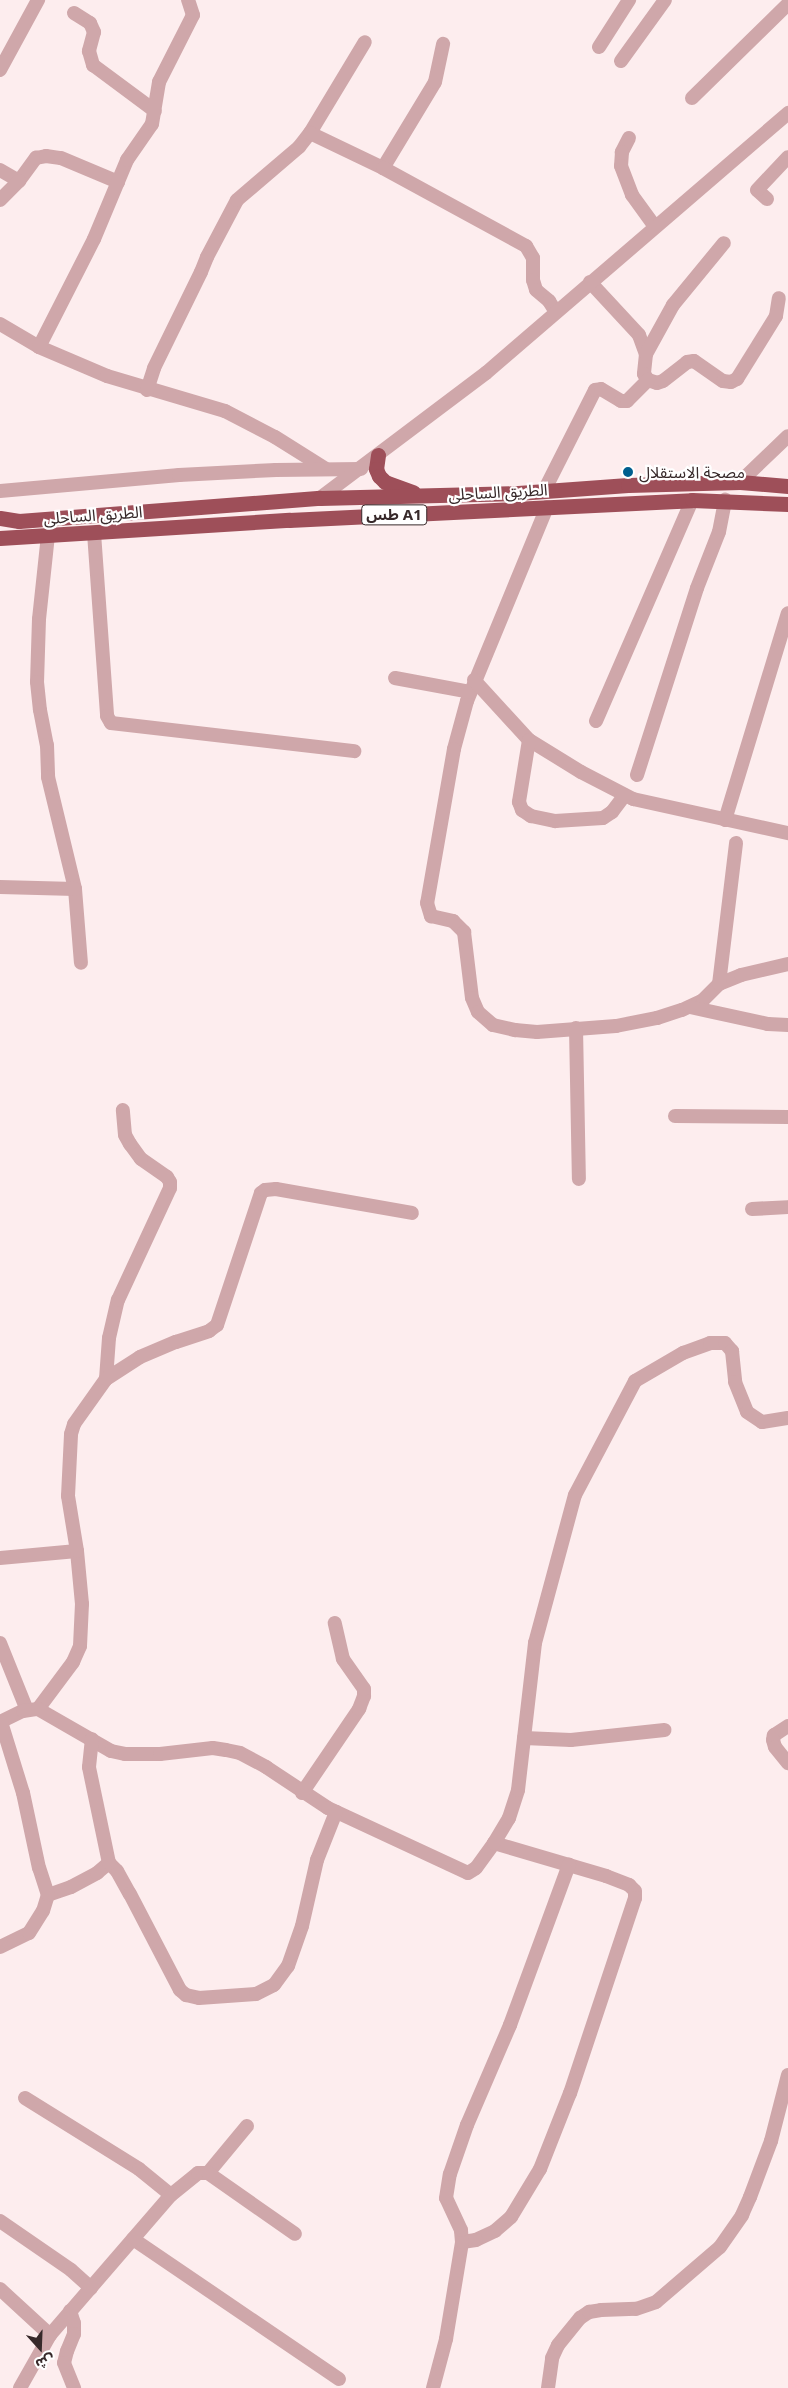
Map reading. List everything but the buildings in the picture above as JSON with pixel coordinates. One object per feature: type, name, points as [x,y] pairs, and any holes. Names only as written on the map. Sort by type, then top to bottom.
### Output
[{"type":"highway","points":[[378,455],[376,469],[385,482],[422,495]]},
{"type":"highway","name":"الطريق الساحلى","points":[[0,518],[19,521],[320,498],[544,491],[740,482],[788,486]]},
{"type":"highway","name":"الطريق الساحلى","points":[[0,538],[692,500],[788,504]]},
{"type":"street","points":[[0,70],[38,0]]},
{"type":"street","points":[[39,347],[94,239],[127,160],[152,124],[159,82],[193,15],[188,0]]},
{"type":"street","points":[[599,47],[629,0]]},
{"type":"street","points":[[621,61],[665,0]]},
{"type":"street","points":[[692,98],[788,4]]},
{"type":"street","points":[[74,13],[90,23],[94,32],[89,51],[93,65],[155,111]]},
{"type":"street","points":[[147,390],[154,368],[207,257],[237,200],[299,147],[310,133],[365,42]]},
{"type":"street","points":[[383,168],[436,82],[443,44]]},
{"type":"street","points":[[320,498],[486,373],[788,113]]},
{"type":"street","points":[[310,133],[383,168],[526,246],[533,258],[533,280],[536,290],[549,301],[556,312]]},
{"type":"street","points":[[628,138],[622,152],[621,166],[632,195],[655,227]]},
{"type":"street","points":[[0,200],[19,182],[36,158],[46,156],[61,158],[118,182]]},
{"type":"street","points":[[767,199],[757,190],[788,157]]},
{"type":"street","points":[[0,170],[19,182]]},
{"type":"street","points":[[724,243],[673,305],[646,354],[644,374],[648,380],[657,383],[663,381],[687,362],[694,361],[722,381],[731,382],[737,379],[776,316],[779,298]]},
{"type":"street","points":[[590,282],[639,335],[646,354]]},
{"type":"street","points":[[0,324],[39,347],[107,376],[147,390],[225,411],[275,437],[326,469]]},
{"type":"street","points":[[544,491],[595,390],[601,389],[621,401],[627,400],[648,380]]},
{"type":"street","points":[[740,482],[788,436]]},
{"type":"street","points":[[0,491],[179,475],[326,469],[368,470],[380,476]]},
{"type":"street","points":[[596,721],[692,500]]},
{"type":"street","points":[[637,775],[694,597],[719,532],[725,500]]},
{"type":"street","points":[[547,507],[472,686],[454,749],[434,858],[428,903],[429,912],[431,916],[437,919],[457,924],[464,932],[472,998],[478,1012],[493,1025],[515,1030],[537,1032],[616,1026],[657,1018],[703,1000],[719,984],[741,975],[788,964]]},
{"type":"street","points":[[94,532],[107,716],[112,723],[354,751]]},
{"type":"street","points":[[48,535],[39,619],[37,682],[47,745],[48,777],[74,889],[81,963]]},
{"type":"street","points":[[725,820],[788,613]]},
{"type":"street","points":[[395,678],[472,686],[530,740],[633,799],[788,833]]},
{"type":"street","points":[[530,740],[519,802],[522,810],[531,816],[554,821],[603,818],[612,812],[624,795]]},
{"type":"street","points":[[719,984],[736,843]]},
{"type":"street","points":[[0,886],[74,889]]},
{"type":"street","points":[[690,1006],[768,1024],[788,1024]]},
{"type":"street","points":[[576,1028],[579,1179]]},
{"type":"street","points":[[106,1379],[109,1338],[118,1300],[170,1188],[170,1182],[167,1177],[141,1159],[130,1144],[126,1134],[123,1110]]},
{"type":"street","points":[[675,1116],[788,1117]]},
{"type":"street","points":[[0,1947],[19,1940],[29,1933],[43,1911],[48,1895],[39,1868],[23,1794],[0,1722],[32,1710],[72,1662],[80,1646],[82,1604],[77,1551],[68,1496],[71,1434],[79,1416],[106,1379],[140,1357],[209,1331],[217,1325],[261,1193],[265,1190],[276,1190],[412,1213]]},
{"type":"street","points":[[752,1209],[788,1207]]},
{"type":"street","points":[[0,1643],[32,1710],[92,1739],[111,1751],[125,1754],[160,1754],[213,1748],[240,1753],[266,1767],[302,1793],[336,1812],[468,1873],[476,1868],[509,1818],[518,1790],[535,1643],[575,1494],[635,1381],[683,1353],[710,1343],[725,1344],[732,1351],[735,1382],[747,1412],[762,1422],[788,1418]]},
{"type":"street","points":[[0,1558],[77,1551]]},
{"type":"street","points":[[302,1793],[359,1708],[364,1696],[364,1689],[343,1659],[335,1623]]},
{"type":"street","points":[[788,1726],[774,1735],[773,1740],[775,1747],[788,1763]]},
{"type":"street","points":[[524,1738],[571,1740],[664,1730]]},
{"type":"street","points":[[92,1739],[89,1767],[109,1863],[117,1871],[180,1990],[186,1995],[199,1998],[256,1994],[274,1985],[288,1966],[302,1926],[317,1860],[336,1812]]},
{"type":"street","points":[[462,2242],[476,2240],[495,2231],[511,2217],[540,2169],[570,2093],[635,1898],[634,1891],[629,1885],[494,1843]]},
{"type":"street","points":[[48,1895],[71,1887],[97,1873],[109,1863]]},
{"type":"street","points":[[433,2388],[446,2339],[462,2242],[461,2230],[446,2198],[450,2174],[468,2124],[510,2025],[569,1865]]},
{"type":"street","points":[[548,2388],[552,2358],[558,2345],[580,2318],[589,2312],[636,2309],[656,2302],[720,2247],[742,2215],[750,2197],[771,2141],[788,2075]]},
{"type":"street","points":[[25,2098],[139,2169],[171,2195]]},
{"type":"street","points":[[208,2173],[247,2126]]},
{"type":"street","points":[[20,2388],[50,2335],[171,2195],[198,2173],[208,2173],[295,2234]]},
{"type":"street","points":[[0,2220],[71,2270],[91,2288]]},
{"type":"street","points":[[133,2238],[339,2379]]},
{"type":"street","points":[[0,2289],[50,2335]]},
{"type":"street","points":[[70,2311],[74,2323],[74,2334],[66,2351],[64,2363],[74,2388]]},
{"type":"place","name":"مصحة الاستقلال","points":[[628,472]]}]
